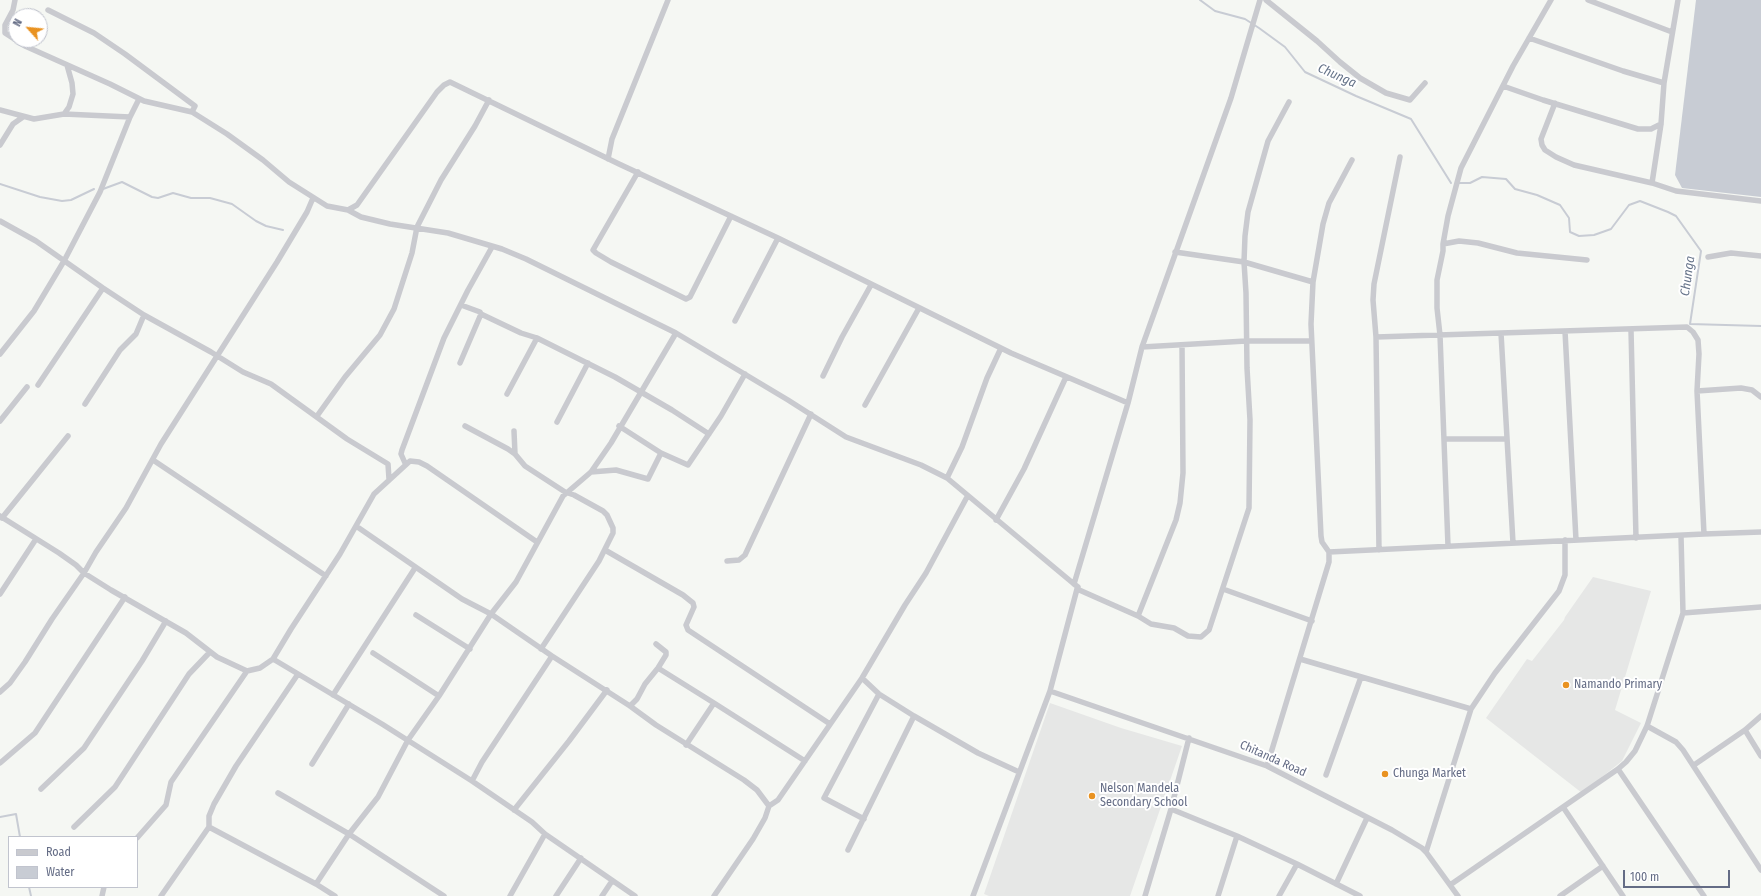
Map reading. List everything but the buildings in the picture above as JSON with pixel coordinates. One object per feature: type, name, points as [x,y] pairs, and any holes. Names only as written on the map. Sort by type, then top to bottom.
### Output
[{"type":"street","points":[[15,0],[13,10],[5,25],[5,33],[25,46],[110,84],[138,99],[166,107],[192,112],[227,134],[244,148],[263,160],[289,182],[327,206],[348,210],[369,219],[390,224],[448,233],[502,249],[526,259],[676,333],[846,436],[947,478],[967,497],[1076,587],[1138,616],[1151,624],[1174,628],[1188,636],[1202,637],[1209,630],[1249,508],[1250,420],[1246,341],[1246,293],[1244,262],[1245,236],[1248,212],[1268,141],[1290,102]]},
{"type":"street","points":[[608,159],[612,139],[668,0]]},
{"type":"street","points":[[973,896],[1050,691],[1076,587],[1128,403],[1142,346],[1231,98],[1260,0]]},
{"type":"street","points":[[1266,0],[1360,78],[1386,93],[1410,100],[1425,83]]},
{"type":"street","points":[[1448,546],[1437,280],[1444,251],[1443,244],[1448,216],[1461,168],[1503,86],[1551,0]]},
{"type":"street","points":[[1588,0],[1672,32]]},
{"type":"street","points":[[1652,183],[1661,124],[1664,83],[1678,0]]},
{"type":"street","points":[[48,10],[94,33],[125,54],[195,106],[192,112]]},
{"type":"street","points":[[1529,38],[1623,71],[1664,83]]},
{"type":"street","points":[[64,114],[69,107],[72,94],[72,82],[67,65]]},
{"type":"street","points":[[348,210],[357,205],[384,165],[444,85],[450,82],[608,159],[778,238],[1001,348],[1128,403]]},
{"type":"street","points":[[1503,86],[1638,129],[1651,129],[1661,124]]},
{"type":"street","points":[[0,354],[34,311],[64,261],[100,192],[138,99]]},
{"type":"street","points":[[317,416],[345,377],[380,335],[394,308],[412,253],[417,227],[441,180],[475,126],[489,100]]},
{"type":"street","points":[[1555,103],[1541,140],[1542,146],[1545,150],[1574,165],[1652,183],[1676,192],[1761,201]]},
{"type":"street","points":[[0,110],[34,119],[64,114],[130,117]]},
{"type":"street","points":[[0,145],[13,124],[23,117]]},
{"type":"street","points":[[1379,550],[1376,337],[1373,300],[1374,284],[1400,157]]},
{"type":"street","points":[[1267,766],[1329,562],[1329,552],[1320,536],[1311,341],[1313,282],[1320,239],[1329,204],[1352,160]]},
{"type":"street","points":[[638,172],[594,250],[606,259],[686,299],[690,297],[731,216]]},
{"type":"street","points":[[0,692],[15,676],[126,508],[180,414],[289,243],[314,198]]},
{"type":"street","points":[[0,221],[36,241],[144,315],[218,356],[243,372],[271,384],[317,416],[346,439],[388,464],[389,479]]},
{"type":"street","points":[[735,321],[778,238]]},
{"type":"street","points":[[1443,244],[1465,242],[1517,253],[1587,260]]},
{"type":"street","points":[[405,463],[401,454],[402,450],[444,338],[492,247]]},
{"type":"street","points":[[1175,252],[1244,262],[1313,282]]},
{"type":"street","points":[[1708,257],[1731,253],[1761,256]]},
{"type":"street","points":[[823,376],[842,337],[871,285]]},
{"type":"street","points":[[38,385],[103,288]]},
{"type":"street","points":[[461,305],[480,312],[481,314],[521,333],[537,338],[588,363],[641,391],[709,434]]},
{"type":"street","points":[[865,405],[919,308]]},
{"type":"street","points":[[460,363],[481,314]]},
{"type":"street","points":[[85,404],[120,350],[136,334],[144,315]]},
{"type":"street","points":[[1376,337],[1687,327],[1693,332],[1698,340],[1699,354],[1697,391],[1704,534]]},
{"type":"street","points":[[1631,330],[1636,538]]},
{"type":"street","points":[[1565,331],[1576,540]]},
{"type":"street","points":[[316,884],[349,834],[378,797],[408,740],[470,649],[491,614],[516,582],[565,492],[591,472],[611,443],[619,426],[676,333]]},
{"type":"street","points":[[1501,333],[1513,543]]},
{"type":"street","points":[[507,394],[537,338]]},
{"type":"street","points":[[1142,346],[1246,341],[1311,341]]},
{"type":"street","points":[[1138,616],[1176,520],[1180,503],[1183,473],[1182,345]]},
{"type":"street","points":[[947,478],[962,447],[987,378],[1001,348]]},
{"type":"street","points":[[557,422],[588,363]]},
{"type":"street","points":[[619,426],[661,454],[688,465],[709,434],[745,374]]},
{"type":"street","points":[[996,520],[1024,469],[1066,377]]},
{"type":"street","points":[[0,421],[27,386]]},
{"type":"street","points":[[1697,391],[1741,388],[1752,390],[1761,397]]},
{"type":"street","points":[[727,561],[739,560],[745,555],[811,414]]},
{"type":"street","points":[[465,426],[515,454],[525,466],[565,492],[574,495],[607,515],[613,528],[613,533],[605,550],[566,614],[541,649]]},
{"type":"street","points":[[514,431],[515,454]]},
{"type":"street","points":[[68,436],[1,517],[76,564],[84,573],[194,638],[210,652],[224,661],[247,671],[260,668],[273,659],[290,629],[326,576],[374,494],[405,463],[414,460],[428,466],[537,542]]},
{"type":"street","points":[[1444,439],[1507,439]]},
{"type":"street","points":[[591,472],[616,470],[648,479],[661,454]]},
{"type":"street","points":[[153,460],[326,576]]},
{"type":"street","points":[[714,896],[753,839],[765,818],[769,806],[778,800],[862,678],[904,605],[926,573],[967,497]]},
{"type":"street","points":[[356,526],[462,599],[491,614],[541,649],[607,690],[686,745],[757,790],[769,806]]},
{"type":"street","points":[[1329,552],[1761,532]]},
{"type":"street","points":[[1450,885],[1618,769],[1635,751],[1647,726],[1683,613],[1681,536]]},
{"type":"street","points":[[0,594],[36,539]]},
{"type":"street","points":[[1426,852],[1471,709],[1495,673],[1558,591],[1565,574],[1565,540]]},
{"type":"street","points":[[605,550],[683,595],[693,603],[694,607],[686,625],[688,630],[830,724]]},
{"type":"street","points":[[333,695],[416,568]]},
{"type":"street","points":[[1223,589],[1312,620]]},
{"type":"street","points":[[0,763],[38,728],[125,597]]},
{"type":"street","points":[[1683,613],[1761,607]]},
{"type":"street","points":[[416,615],[470,649]]},
{"type":"street","points":[[41,789],[84,748],[142,661],[166,621]]},
{"type":"street","points":[[630,706],[637,699],[645,684],[666,655],[666,652],[656,644]]},
{"type":"street","points":[[74,827],[115,787],[189,674],[210,652]]},
{"type":"street","points":[[373,653],[439,696]]},
{"type":"street","points":[[472,781],[482,762],[552,656]]},
{"type":"street","points":[[273,659],[408,740],[472,781],[532,822],[545,834],[635,896]]},
{"type":"street","points":[[1300,659],[1471,709]]},
{"type":"street","points":[[658,668],[805,761]]},
{"type":"street","points":[[138,837],[166,805],[169,786],[174,776],[247,671]]},
{"type":"street","points":[[160,896],[209,827],[208,816],[236,766],[298,674]]},
{"type":"street","points":[[1326,775],[1361,677]]},
{"type":"street","points":[[862,678],[878,694],[914,716],[978,753],[1019,772]]},
{"type":"street","points":[[514,810],[569,741],[607,690]]},
{"type":"street","name":"Chitanda Road","points":[[1050,691],[1267,766],[1392,830],[1426,852],[1458,896]]},
{"type":"street","points":[[864,818],[824,798],[878,694]]},
{"type":"street","points":[[686,745],[714,703]]},
{"type":"street","points":[[312,764],[349,704]]},
{"type":"street","points":[[848,850],[914,716]]},
{"type":"street","points":[[1694,765],[1745,730],[1761,716]]},
{"type":"street","points":[[1647,726],[1676,742],[1694,765],[1761,870]]},
{"type":"street","points":[[1745,730],[1761,756]]},
{"type":"street","points":[[1145,896],[1171,809],[1189,738]]},
{"type":"street","points":[[1618,769],[1704,896]]},
{"type":"street","points":[[278,793],[349,834],[444,896]]},
{"type":"street","points":[[1563,807],[1623,896]]},
{"type":"street","points":[[1171,809],[1237,836],[1297,864],[1336,884],[1351,894],[1360,896]]},
{"type":"street","points":[[1336,884],[1368,818]]},
{"type":"street","points":[[209,827],[316,884],[335,896]]},
{"type":"street","points":[[510,896],[545,834]]},
{"type":"street","points":[[1218,896],[1237,836]]},
{"type":"street","points":[[556,896],[581,858]]},
{"type":"street","points":[[1279,896],[1297,864]]},
{"type":"street","points":[[1560,896],[1603,866]]},
{"type":"street","points":[[602,896],[612,881]]},
{"type":"shaded area","name":"Namando Primary","points":[[1593,577],[1651,591],[1615,710],[1641,723],[1622,761],[1582,793],[1486,718],[1527,659],[1532,661],[1564,620]]},
{"type":"shaded area","name":"Nelson Mandela Secondary School","points":[[1050,703],[1121,728],[1182,746],[1130,896],[989,896],[984,894]]},
{"type":"water","points":[[1696,0],[1761,0],[1761,197],[1682,188],[1675,175]]},
{"type":"waterway","name":"Chunga","points":[[1200,0],[1215,11],[1245,19],[1259,28],[1285,47],[1305,72],[1356,96],[1411,119],[1451,183]]},
{"type":"waterway","name":"Chunga","points":[[1458,183],[1470,183],[1482,177],[1506,179],[1515,189],[1537,195],[1560,205],[1569,218],[1570,232],[1579,236],[1594,235],[1611,229],[1629,205],[1640,201],[1668,212],[1676,216],[1701,251],[1690,324],[1761,326]]},
{"type":"waterway","points":[[103,189],[122,182],[152,197],[158,198],[173,193],[191,198],[210,198],[232,204],[256,221],[266,226],[283,230]]},
{"type":"waterway","points":[[0,184],[40,197],[62,201],[71,200],[94,189]]},
{"type":"waterway","points":[[0,817],[16,814],[20,836]]},
{"type":"waterway","points":[[29,888],[31,896]]},
{"type":"place","name":"Namando Primary","points":[[1566,685]]},
{"type":"place","name":"Chunga Market","points":[[1385,774]]},
{"type":"place","name":"Nelson Mandela Secondary School","points":[[1092,796]]}]
